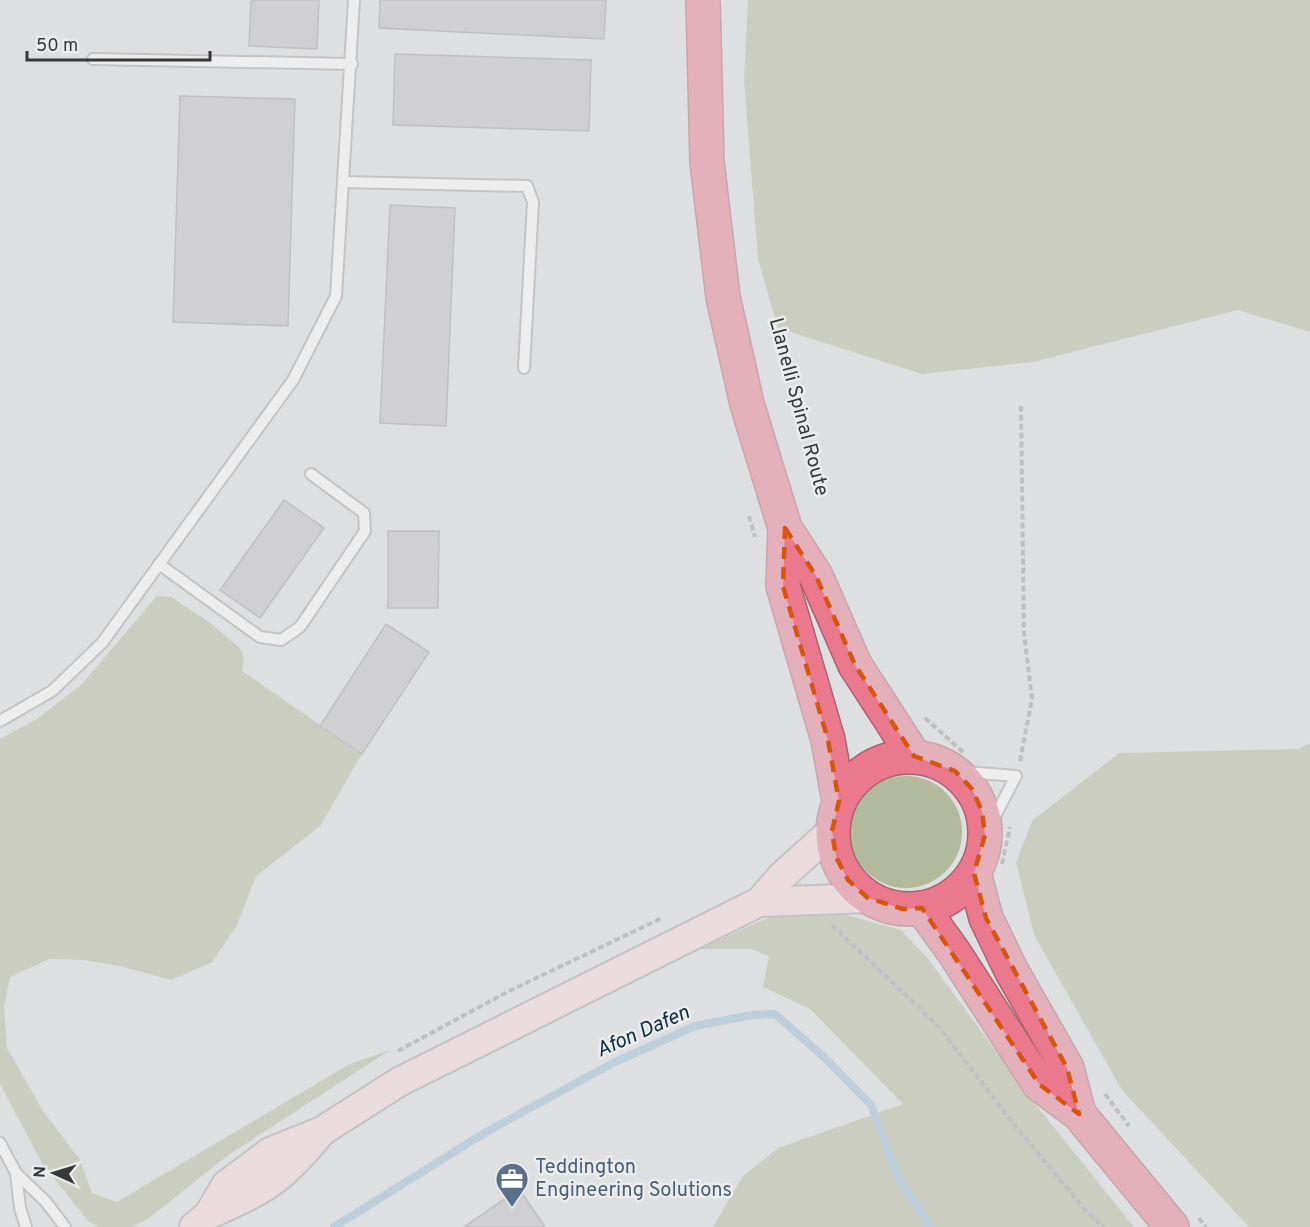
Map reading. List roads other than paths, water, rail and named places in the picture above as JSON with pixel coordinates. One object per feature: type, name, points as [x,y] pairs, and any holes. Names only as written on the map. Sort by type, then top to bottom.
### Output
[{"type":"highway","points":[[703,0],[707,162],[723,297],[747,404],[785,528],[816,576],[855,665],[914,756]]},
{"type":"highway","points":[[785,528],[783,586],[828,740],[836,857],[848,880],[868,898],[885,906],[903,909],[922,908],[942,902],[987,871]]},
{"type":"highway","points":[[835,816],[851,781],[869,766],[891,758],[914,756],[935,760],[970,772],[972,789],[982,811],[985,835],[982,855],[987,871],[986,918],[1011,970],[1067,1068],[1078,1114]]},
{"type":"highway","points":[[922,908],[953,951],[1039,1084],[1078,1114],[1182,1218]]},
{"type":"main road","points":[[201,1220],[226,1185],[270,1152],[322,1131],[399,1082],[759,902],[835,816]]},
{"type":"main road","points":[[759,902],[868,898]]},
{"type":"lane","points":[[0,721],[52,691],[102,643],[293,380],[336,296],[352,64],[354,0]]},
{"type":"lane","points":[[93,59],[352,64]]},
{"type":"lane","points":[[343,182],[527,186],[533,202],[524,368]]},
{"type":"lane","points":[[159,564],[261,637],[282,640],[300,627],[365,531],[364,513],[311,474]]},
{"type":"lane","points":[[970,772],[1016,776],[985,835]]},
{"type":"lane","points":[[0,1143],[16,1173],[46,1202],[65,1227]]},
{"type":"lane","points":[[16,1173],[20,1208],[26,1227]]},
{"type":"waterway","name":"Afon Dafen","points":[[334,1227],[486,1132],[613,1063],[695,1026],[752,1015],[775,1014],[825,1058],[871,1105],[898,1177],[931,1227]]},
{"type":"place","name":"Teddington Engineering Solutions","points":[[512,1208]]}]
